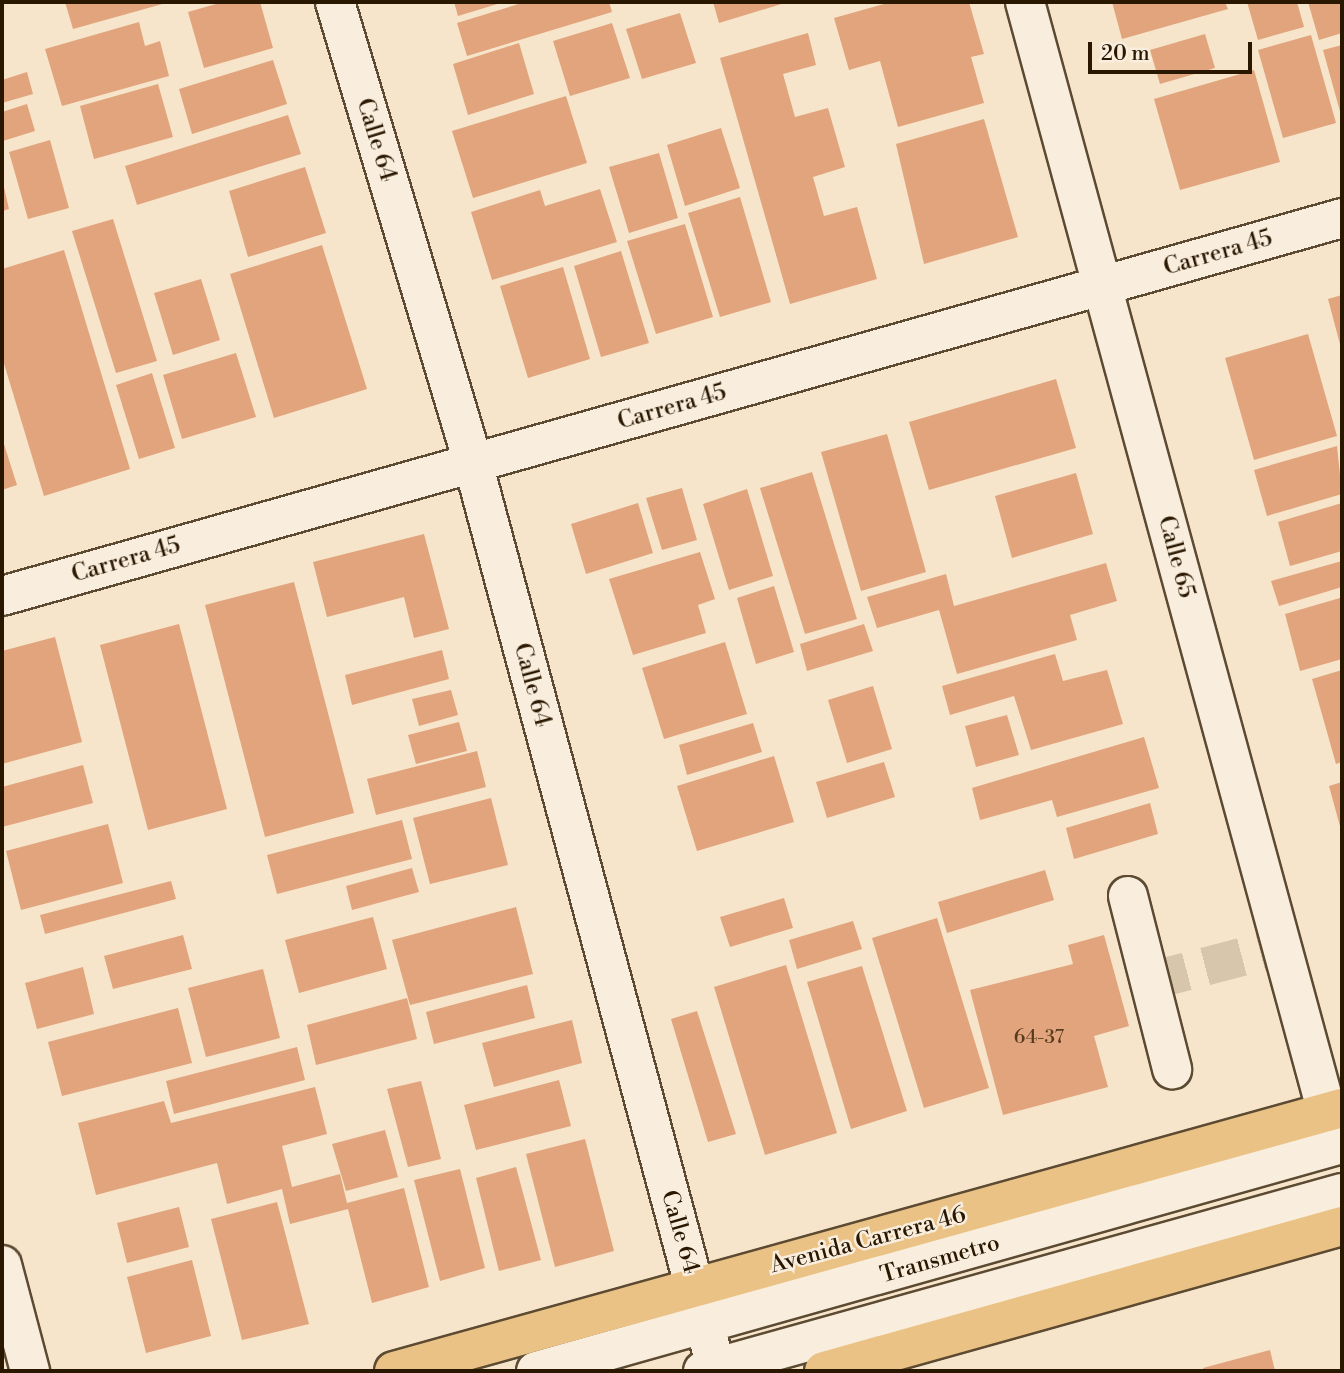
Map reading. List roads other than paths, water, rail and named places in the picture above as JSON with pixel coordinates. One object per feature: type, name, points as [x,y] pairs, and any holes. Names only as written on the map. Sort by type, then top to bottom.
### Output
[{"type":"main road","name":"Avenida Carrera 46","points":[[394,1371],[695,1287],[1337,1122]]},
{"type":"main road","points":[[824,1371],[1342,1226]]},
{"type":"street","name":"Calle 64","points":[[335,2],[472,463],[695,1287],[712,1370]]},
{"type":"street","name":"Calle 65","points":[[1025,2],[1337,1122]]},
{"type":"street","name":"Carrera 45","points":[[2,596],[1342,218]]},
{"type":"street","points":[[1128,896],[1172,1069]]},
{"type":"street","name":"Transmetro","points":[[536,1371],[704,1325],[1337,1122]]},
{"type":"street","name":"Transmetro","points":[[712,1370],[1342,1193]]},
{"type":"street","points":[[2,1265],[30,1371]]},
{"type":"tunnel","points":[[1150,981],[1283,946]]}]
